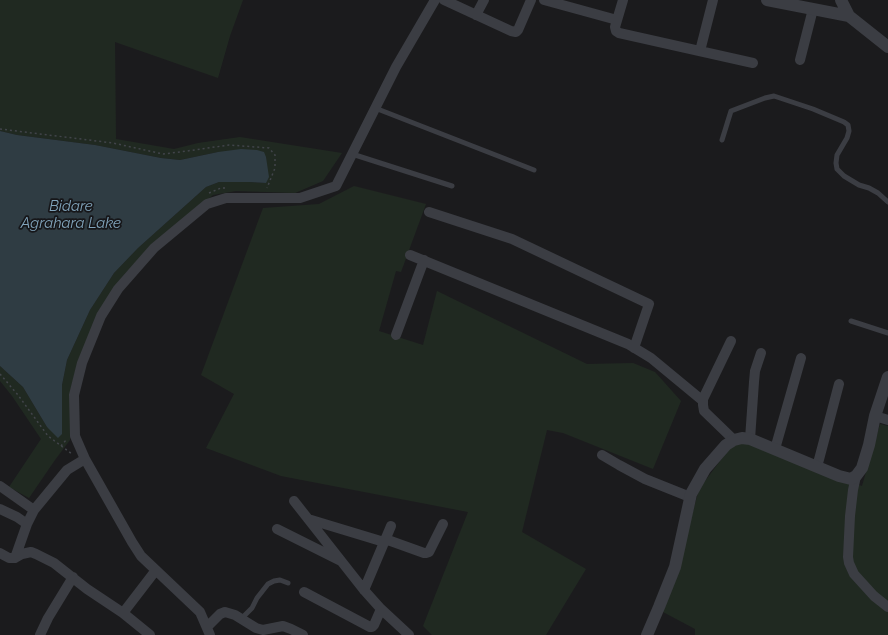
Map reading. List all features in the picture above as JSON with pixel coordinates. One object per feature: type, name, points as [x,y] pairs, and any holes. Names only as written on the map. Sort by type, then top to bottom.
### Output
[{"type":"street","points":[[208,631],[200,612],[141,556],[84,460],[75,436],[74,395],[82,363],[101,316],[118,289],[154,248],[207,204],[226,198],[300,198],[336,186],[396,67],[435,0]]},
{"type":"street","points":[[444,0],[516,32],[531,0]]},
{"type":"street","points":[[476,15],[484,0]]},
{"type":"street","points":[[544,0],[617,20]]},
{"type":"street","points":[[623,0],[615,27],[616,31],[619,33],[752,63]]},
{"type":"street","points":[[700,51],[713,0]]},
{"type":"street","points":[[767,0],[849,16]]},
{"type":"street","points":[[841,0],[849,16],[888,47]]},
{"type":"street","points":[[800,60],[813,9]]},
{"type":"street","points":[[429,212],[512,239],[649,304],[634,348]]},
{"type":"street","points":[[410,255],[628,344],[651,358],[703,401]]},
{"type":"street","points":[[396,335],[424,260]]},
{"type":"street","points":[[731,341],[703,401],[704,411],[734,440]]},
{"type":"street","points":[[750,439],[755,371],[761,352]]},
{"type":"street","points":[[775,449],[800,358]]},
{"type":"street","points":[[647,635],[675,567],[691,494],[705,469],[726,445],[734,440],[742,438],[750,439],[839,476],[852,479],[862,468],[869,445],[875,416],[888,377]]},
{"type":"street","points":[[818,467],[839,384]]},
{"type":"street","points":[[875,416],[888,420]]},
{"type":"street","points":[[602,455],[645,478],[690,497]]},
{"type":"street","points":[[15,558],[27,524],[34,510],[71,467],[84,460]]},
{"type":"street","points":[[856,476],[850,516],[849,564],[854,574],[874,596],[888,607]]},
{"type":"street","points":[[0,486],[34,510]]},
{"type":"street","points":[[294,501],[364,590],[381,609],[409,635]]},
{"type":"street","points":[[0,509],[17,517],[27,524]]},
{"type":"street","points":[[308,519],[384,540],[424,553],[429,552],[443,524]]},
{"type":"street","points":[[364,590],[391,526]]},
{"type":"street","points":[[276,529],[342,561]]},
{"type":"street","points":[[0,553],[9,558],[15,558],[22,554],[31,552],[54,563],[123,613],[150,635]]},
{"type":"street","points":[[123,613],[156,570]]},
{"type":"street","points":[[43,634],[48,618],[73,577]]},
{"type":"street","points":[[304,592],[370,627],[374,625],[381,609]]},
{"type":"street","points":[[208,631],[220,614],[225,612],[242,618],[256,628],[263,630],[283,626],[292,628],[303,635]]},
{"type":"lane","points":[[722,140],[731,111],[764,98],[774,96],[813,109],[848,125],[849,131],[847,138],[836,155],[837,169],[844,176],[859,185],[878,193],[888,202]]},
{"type":"lane","points":[[375,108],[534,170]]},
{"type":"lane","points":[[352,154],[452,186]]},
{"type":"lane","points":[[851,321],[888,333]]},
{"type":"lane","points":[[242,618],[252,608],[257,598],[268,584],[280,580],[288,583]]},
{"type":"path","points":[[0,129],[113,143],[163,154],[229,145],[269,148],[275,155],[275,168],[267,188]]},
{"type":"path","points":[[207,194],[221,188],[228,188]]},
{"type":"path","points":[[0,374],[18,395],[48,436],[84,460]]},
{"type":"path","points":[[61,446],[67,438]]},
{"type":"shaded area","points":[[0,0],[243,0],[230,36],[218,78],[115,42],[116,139],[174,149],[198,143],[240,137],[342,153],[323,181],[295,193],[236,191],[213,195],[149,249],[122,277],[98,314],[78,362],[70,391],[70,440],[29,498],[9,487],[41,439],[0,381],[0,366],[23,387],[47,427],[62,434],[62,385],[67,360],[90,310],[114,273],[138,248],[206,187],[219,182],[266,183],[218,152],[180,160],[161,158],[95,145],[17,135],[0,131]]},
{"type":"shaded area","points":[[354,186],[426,204],[401,272],[396,271],[379,331],[423,345],[437,291],[587,364],[633,363],[655,372],[681,401],[653,469],[563,433],[547,430],[522,532],[586,569],[546,635],[432,635],[423,626],[468,512],[281,476],[206,448],[234,394],[201,375],[263,208],[319,204]]},
{"type":"shaded area","points":[[880,424],[888,426],[888,635],[695,635],[695,629],[663,612],[699,489],[729,449],[742,442],[862,486]]},
{"type":"water","name":"Bidare Agrahara Lake","points":[[0,131],[17,135],[95,145],[161,158],[180,160],[241,149],[264,152],[266,157],[269,177],[266,183],[219,182],[206,187],[138,248],[114,273],[90,310],[67,360],[62,385],[62,434],[58,438],[47,427],[23,387],[0,366]]}]
